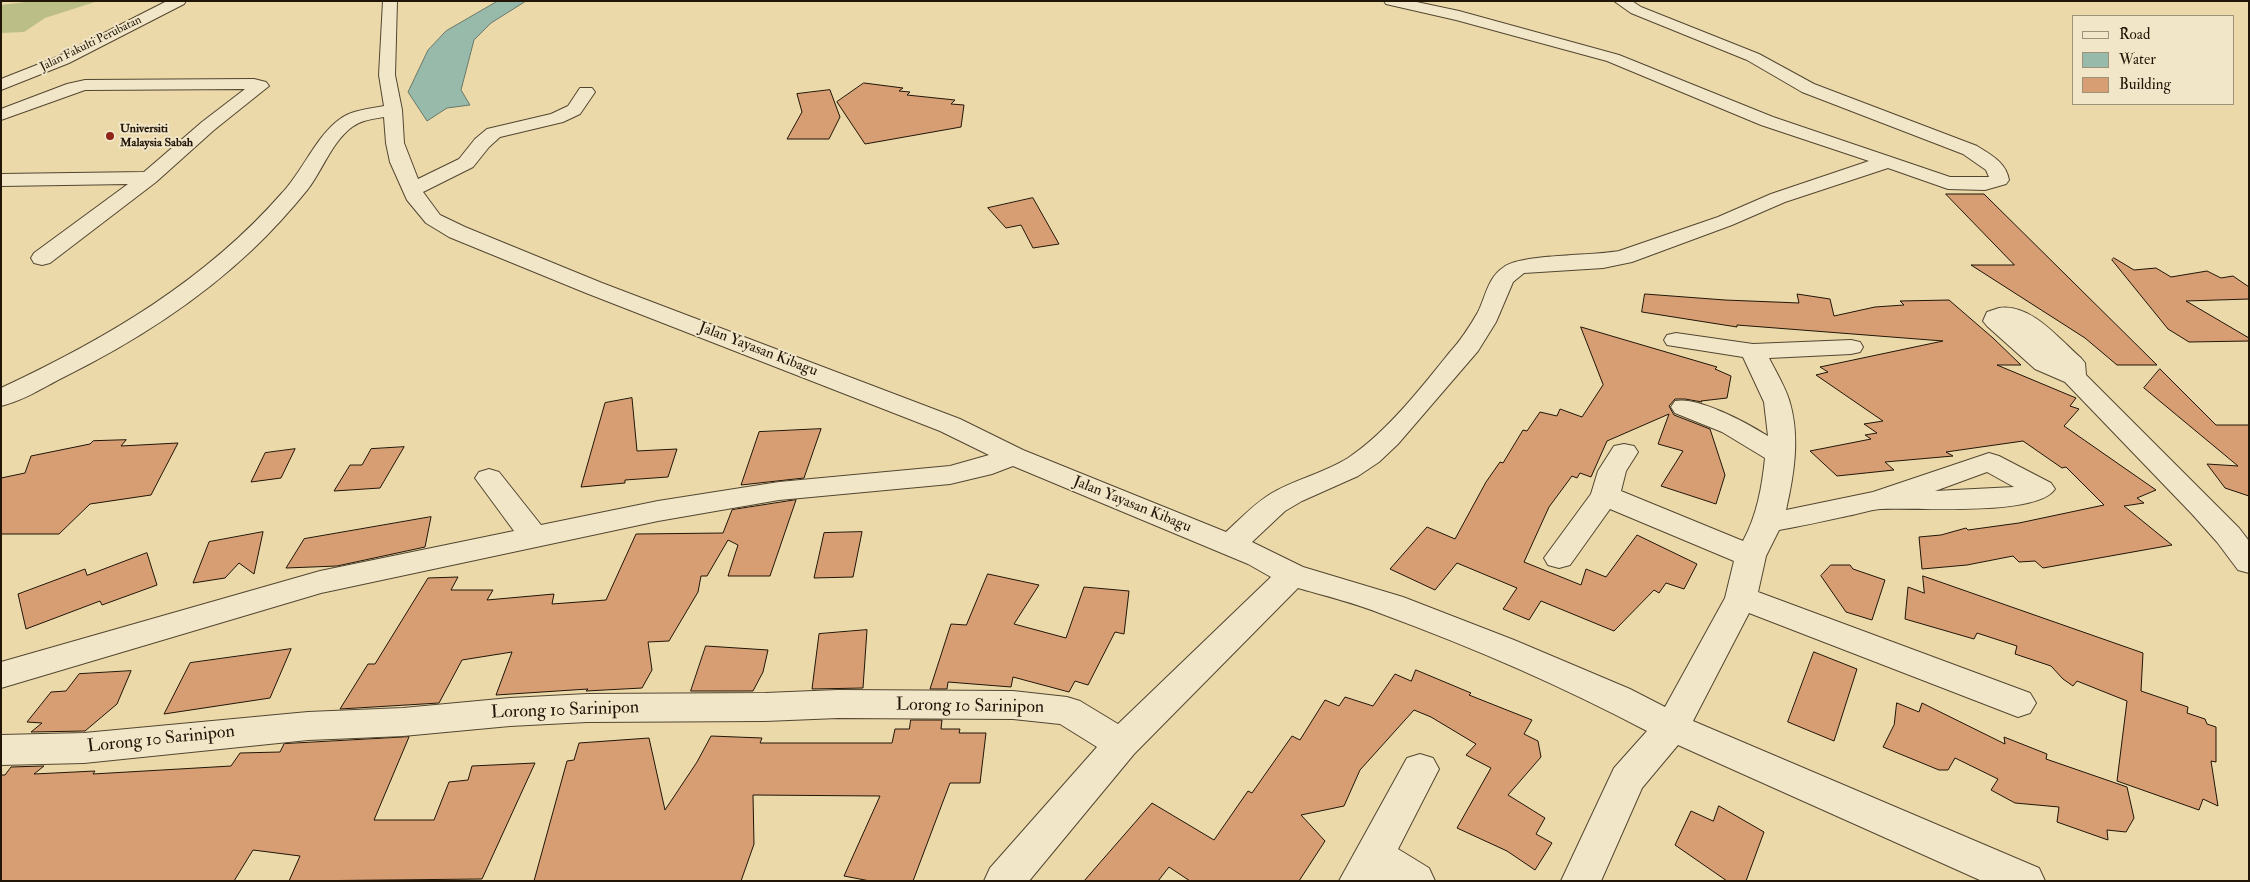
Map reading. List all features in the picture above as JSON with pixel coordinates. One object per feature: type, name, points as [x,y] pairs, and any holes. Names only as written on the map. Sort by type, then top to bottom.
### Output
[{"type":"street","name":"Jalan Fakulti Perubatan","points":[[1,85],[63,60],[179,1]]},
{"type":"street","name":"Jalan Yayasan Kibagu","points":[[390,1],[387,75],[393,110],[395,143],[400,162],[413,189],[416,200],[433,219],[457,232],[594,288],[814,371],[950,425],[1013,456],[1259,557],[1292,574],[1392,605],[1502,649],[1618,699],[1672,727],[2025,881]]},
{"type":"street","points":[[1391,1],[1458,16],[1613,58],[1767,121],[1948,183],[1985,184],[1999,180],[1994,166],[1970,150],[1808,88],[1753,57],[1636,10],[1622,1]]},
{"type":"street","points":[[1,115],[73,88],[92,85],[244,84],[260,86],[208,126],[149,178],[42,258]]},
{"type":"street","points":[[413,189],[466,163],[482,143],[494,133],[557,118],[574,110],[586,92]]},
{"type":"street","points":[[1,398],[92,354],[170,306],[211,274],[250,239],[302,183],[347,122],[393,110]]},
{"type":"street","points":[[1230,546],[1276,504],[1349,470],[1372,453],[1403,423],[1472,342],[1483,326],[1498,287],[1510,271],[1519,266],[1583,263],[1624,257],[1725,221],[1778,198],[1888,161]]},
{"type":"street","points":[[1,180],[149,178]]},
{"type":"street","points":[[1676,340],[1753,351],[1851,347]]},
{"type":"street","points":[[1581,881],[1627,779],[1672,727],[1741,598],[1751,556],[1768,523],[1781,455],[1782,435],[1777,402],[1753,351]]},
{"type":"street","points":[[2074,377],[2167,470],[2238,534],[2249,563]]},
{"type":"street","points":[[1684,407],[1732,426],[1781,455]]},
{"type":"street","points":[[1560,558],[1605,495],[1612,471],[1624,452]]},
{"type":"street","points":[[1,675],[320,582],[658,511],[780,491],[950,475],[982,468],[1013,456]]},
{"type":"street","points":[[489,478],[534,537]]},
{"type":"street","points":[[1605,495],[1659,520],[1751,556]]},
{"type":"street","points":[[1768,523],[1879,500]]},
{"type":"street","points":[[1004,881],[1121,744],[1292,574]]},
{"type":"street","points":[[1741,598],[2018,703]]},
{"type":"street","name":"Lorong 10 Sarinipon","points":[[1,750],[84,748],[308,726],[403,722],[510,712],[587,708],[765,707],[838,704],[1013,705],[1067,711],[1121,744]]},
{"type":"street","points":[[1415,881],[1367,868],[1420,769]]},
{"type":"green space","points":[[34,1],[98,1],[45,18],[24,32],[1,33],[1,5]]},
{"type":"water","points":[[498,1],[526,1],[491,23],[474,40],[461,90],[470,105],[447,108],[427,121],[408,92],[428,50],[446,31]]},
{"type":"building","points":[[864,83],[903,88],[899,91],[910,92],[907,95],[955,100],[951,104],[964,105],[961,127],[865,144],[837,102]]},
{"type":"building","points":[[830,90],[840,117],[829,139],[787,139],[802,112],[797,94]]},
{"type":"building","points":[[1946,194],[1984,194],[2157,365],[2117,365],[2085,338],[1971,265],[2014,265]]},
{"type":"building","points":[[1033,198],[1059,244],[1033,248],[1021,225],[1006,228],[988,208]]},
{"type":"building","points":[[2114,258],[2134,270],[2156,268],[2171,277],[2207,271],[2221,278],[2233,276],[2249,287],[2249,299],[2186,301],[2249,338],[2249,341],[2189,342],[2168,329],[2112,260]]},
{"type":"building","points":[[1645,294],[1799,303],[1797,294],[1830,299],[1834,316],[1875,307],[1904,305],[1900,301],[1949,300],[2021,365],[1997,365],[2076,398],[2070,406],[2079,409],[2064,426],[2156,490],[2137,498],[2144,503],[2124,506],[2172,545],[2043,568],[2035,561],[2019,562],[2013,556],[1967,565],[1922,569],[1919,537],[1941,535],[1966,528],[1968,530],[2019,523],[2104,505],[2066,467],[2062,468],[2023,441],[1946,452],[1953,456],[1885,462],[1894,470],[1837,476],[1810,451],[1871,439],[1865,435],[1877,433],[1864,424],[1883,421],[1816,375],[1828,372],[1820,367],[1943,341],[1737,325],[1737,327],[1642,312]]},
{"type":"building","points":[[1581,327],[1717,367],[1715,369],[1731,376],[1727,398],[1702,402],[1675,399],[1669,406],[1674,415],[1710,429],[1725,475],[1716,504],[1661,486],[1683,451],[1658,444],[1669,414],[1607,441],[1591,477],[1580,473],[1577,478],[1572,476],[1549,507],[1524,562],[1581,585],[1586,569],[1606,577],[1637,535],[1697,564],[1684,589],[1666,583],[1659,593],[1654,590],[1614,631],[1541,601],[1529,620],[1503,609],[1517,588],[1457,563],[1435,590],[1390,569],[1427,527],[1455,539],[1486,482],[1500,462],[1503,463],[1523,430],[1527,431],[1540,412],[1557,416],[1560,409],[1582,417],[1603,385]]},
{"type":"building","points":[[2160,369],[2216,425],[2249,425],[2249,496],[2225,488],[2207,464],[2238,466],[2144,388]]},
{"type":"building","points":[[632,398],[637,451],[677,449],[668,477],[625,480],[625,483],[581,487],[605,403]]},
{"type":"building","points":[[821,429],[804,478],[741,485],[759,432]]},
{"type":"building","points":[[126,440],[121,446],[178,443],[151,495],[90,504],[59,534],[1,534],[1,478],[25,473],[31,456],[90,444],[93,441]]},
{"type":"building","points":[[404,447],[380,488],[334,491],[350,465],[362,465],[371,449]]},
{"type":"building","points":[[295,449],[281,478],[251,482],[265,453]]},
{"type":"building","points":[[796,500],[770,576],[728,576],[738,545],[728,540],[707,576],[701,576],[698,592],[669,641],[648,642],[652,670],[642,688],[586,691],[588,689],[496,695],[512,652],[462,660],[439,703],[340,709],[368,664],[375,664],[428,578],[458,577],[451,590],[493,590],[487,600],[554,594],[552,604],[606,600],[636,534],[723,533],[732,510]]},
{"type":"building","points":[[431,517],[425,547],[337,566],[286,568],[304,539]]},
{"type":"building","points":[[263,532],[254,574],[239,563],[225,578],[193,583],[209,542]]},
{"type":"building","points":[[862,532],[853,577],[814,578],[824,533]]},
{"type":"building","points":[[147,553],[157,585],[102,605],[100,601],[26,629],[18,594],[85,569],[87,575]]},
{"type":"building","points":[[1831,565],[1850,565],[1853,569],[1885,580],[1872,620],[1846,612],[1821,576]]},
{"type":"building","points":[[988,574],[1039,585],[1014,624],[1066,638],[1084,587],[1129,591],[1124,634],[1115,632],[1088,685],[1075,681],[1069,692],[1013,677],[1011,687],[948,682],[947,689],[930,689],[951,624],[966,625]]},
{"type":"building","points":[[1923,576],[2143,653],[2141,691],[2188,707],[2187,713],[2205,719],[2207,724],[2216,727],[2216,762],[2211,761],[2218,806],[2203,799],[2199,810],[2117,781],[2127,701],[2077,681],[2073,686],[2063,679],[2051,666],[2015,654],[2017,646],[1977,633],[1974,639],[1905,619],[1908,587],[1924,593]]},
{"type":"building","points":[[867,630],[863,688],[812,689],[819,634]]},
{"type":"building","points":[[706,646],[768,650],[763,672],[753,691],[691,691]]},
{"type":"building","points":[[291,649],[270,698],[164,714],[190,663]]},
{"type":"building","points":[[1814,652],[1857,669],[1834,741],[1788,722]]},
{"type":"building","points":[[1416,670],[1471,693],[1469,695],[1532,720],[1524,734],[1538,741],[1541,757],[1508,795],[1545,818],[1536,834],[1552,843],[1535,870],[1507,851],[1457,828],[1491,768],[1466,755],[1476,744],[1431,717],[1414,710],[1360,770],[1344,806],[1301,815],[1325,841],[1299,881],[1190,881],[1169,867],[1158,881],[1084,881],[1152,803],[1214,840],[1248,791],[1252,793],[1292,736],[1300,740],[1325,700],[1339,706],[1345,697],[1373,706],[1395,674],[1411,681]]},
{"type":"building","points":[[131,671],[117,704],[85,731],[31,732],[42,723],[27,722],[51,692],[66,691],[79,674]]},
{"type":"building","points":[[1897,703],[1919,712],[1922,703],[2005,744],[2004,737],[2047,754],[2046,759],[2127,787],[2134,818],[2126,832],[2107,830],[2108,840],[2057,822],[2059,807],[2015,803],[1991,790],[1998,779],[1955,758],[1948,770],[1939,770],[1883,747],[1894,725]]},
{"type":"building","points":[[911,720],[942,720],[941,729],[960,729],[959,733],[986,733],[980,783],[950,783],[913,881],[870,881],[844,876],[880,796],[753,795],[754,844],[741,881],[534,881],[567,761],[574,760],[579,743],[649,738],[665,810],[697,762],[711,736],[762,738],[760,743],[892,743],[895,729],[909,729]]},
{"type":"building","points":[[409,737],[374,820],[434,820],[449,782],[468,780],[472,766],[535,763],[482,879],[289,881],[300,856],[253,850],[234,881],[1,881],[1,775],[5,775],[11,767],[44,766],[34,774],[95,771],[93,774],[231,766],[240,753],[280,752],[284,744]]},
{"type":"building","points":[[1719,806],[1764,832],[1746,881],[1727,881],[1675,845],[1691,811],[1713,821]]},
{"type":"place","name":"Universiti Malaysia Sabah","points":[[110,136]]}]
